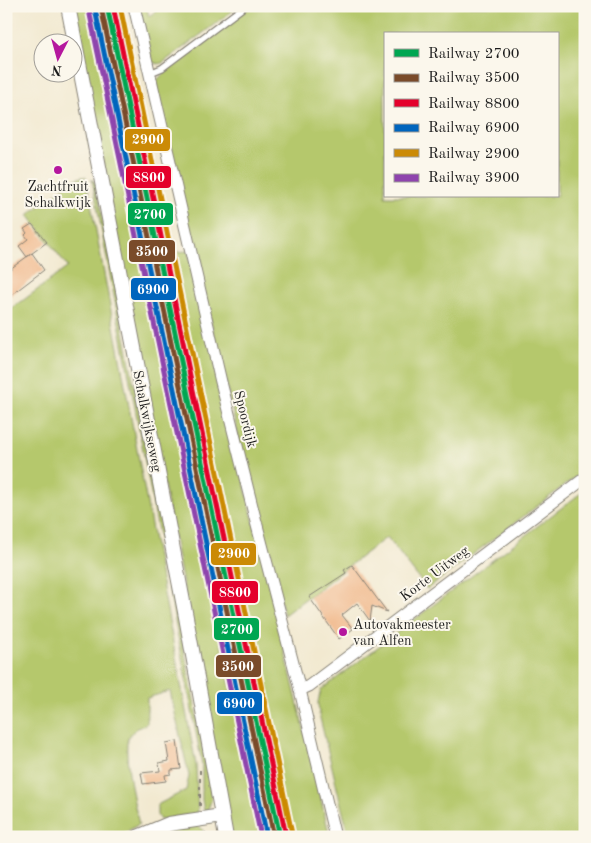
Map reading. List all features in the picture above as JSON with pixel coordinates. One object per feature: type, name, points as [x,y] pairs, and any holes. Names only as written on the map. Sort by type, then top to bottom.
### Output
[{"type":"street","name":"Schalkwijkseweg","points":[[68,6],[186,617],[226,837]]},
{"type":"street","name":"Spoordijk","points":[[134,6],[249,495],[300,690],[335,837]]},
{"type":"street","name":"Korte Uitweg","points":[[300,690],[309,686],[585,478]]},
{"type":"street","points":[[138,837],[169,824],[222,816]]},
{"type":"lane","points":[[150,73],[162,68],[245,6]]},
{"type":"green space","points":[[73,6],[92,6],[139,255],[185,466],[261,837],[231,837],[82,53],[82,32],[78,32]]},
{"type":"green space","points":[[138,6],[150,6],[147,9],[149,16],[163,6],[239,6],[159,64],[151,62]]},
{"type":"green space","points":[[251,6],[585,6],[585,470],[427,589],[387,537],[284,615],[263,526],[259,523],[199,271],[201,267],[195,240],[191,237],[156,88],[157,80],[167,70]]},
{"type":"green space","points":[[86,177],[196,765],[198,813],[160,820],[157,815],[157,805],[186,790],[189,776],[170,691],[147,698],[147,723],[134,731],[128,738],[128,767],[139,824],[118,837],[6,836],[6,313],[68,267],[28,215],[73,180]]},
{"type":"green space","points":[[92,179],[96,184],[206,764],[212,798],[208,809],[204,811],[202,800],[202,764]]},
{"type":"green space","points":[[188,251],[330,837],[285,837],[221,521],[162,253]]},
{"type":"green space","points":[[585,490],[585,837],[349,837],[319,714],[318,702],[321,690]]},
{"type":"green space","points":[[198,825],[202,829],[204,837],[149,837],[162,832]]},
{"type":"building","points":[[32,224],[47,242],[27,257],[19,246],[28,239],[24,229]]},
{"type":"building","points":[[32,253],[44,270],[6,299],[6,272]]},
{"type":"building","points":[[352,565],[387,612],[372,606],[370,621],[357,603],[342,615],[353,629],[339,639],[309,597],[346,573],[344,570]]},
{"type":"building","points":[[177,741],[181,769],[171,770],[171,774],[165,775],[166,781],[143,784],[141,773],[160,771],[159,763],[169,761],[166,743]]},
{"type":"rail line","name":"2700","points":[[107,6],[280,837]]},
{"type":"rail line","name":"8800","points":[[113,6],[286,836]]},
{"type":"rail line","name":"2900","points":[[120,6],[292,834]]},
{"type":"rail line","name":"3500","points":[[101,7],[274,837]]},
{"type":"rail line","name":"6900","points":[[95,9],[267,837]]},
{"type":"rail line","name":"3900","points":[[89,10],[261,837]]},
{"type":"place","name":"Zachtfruit Schalkwijk","points":[[58,170]]},
{"type":"place","name":"Autovakmeester van Alfen","points":[[343,632]]}]
